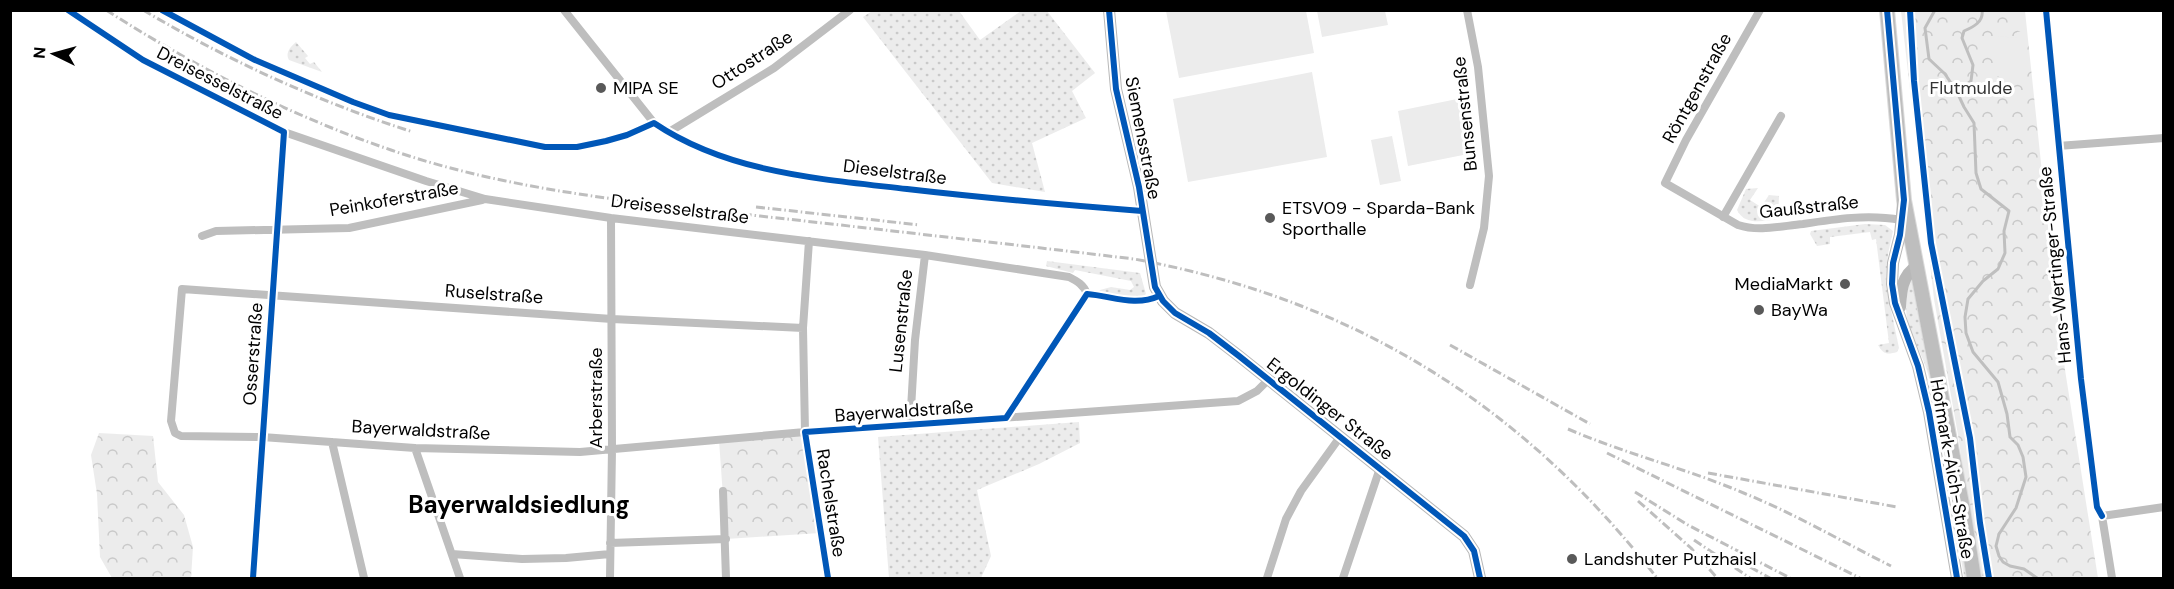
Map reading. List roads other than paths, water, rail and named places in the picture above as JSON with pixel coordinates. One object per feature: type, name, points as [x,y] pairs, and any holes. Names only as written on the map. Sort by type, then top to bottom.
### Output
[{"type":"main road","name":"Siemensstraße","points":[[1109,10],[1116,89],[1142,211],[1152,271]]},
{"type":"main road","name":"Hofmark-Aich-Straße","points":[[1887,10],[1904,200],[1963,509],[1974,579]]},
{"type":"main road","name":"Hofmark-Aich-Straße","points":[[1904,200],[1900,235],[1893,263],[1892,284],[1900,317],[1918,366],[1929,412],[1957,579]]},
{"type":"main road","name":"Hofmark-Aich-Straße","points":[[1900,317],[1904,281],[1909,271],[1916,267]]},
{"type":"main road","name":"Ergoldinger Straße","points":[[1152,271],[1159,296],[1169,308],[1209,333],[1468,540],[1474,551],[1480,579]]},
{"type":"street","name":"Dieselstraße","points":[[564,10],[654,123],[724,158],[802,177],[1014,201],[1142,211]]},
{"type":"street","name":"Ottostraße","points":[[669,132],[774,68],[850,10]]},
{"type":"street","name":"Bunsenstraße","points":[[1467,10],[1478,67],[1489,176],[1484,228],[1470,285]]},
{"type":"street","name":"Röntgenstraße","points":[[1665,183],[1686,140],[1760,10]]},
{"type":"street","name":"Hans-Wertinger-Straße","points":[[2046,10],[2080,370]]},
{"type":"street","name":"Dreisesselstraße","points":[[142,60],[284,132],[395,171],[485,199],[611,218],[925,255],[1069,277],[1085,288],[1087,294],[1006,418]]},
{"type":"street","name":"Gaußstraße","points":[[1723,217],[1781,116]]},
{"type":"street","name":"Osserstraße","points":[[253,579],[284,132]]},
{"type":"street","points":[[2058,146],[2163,138]]},
{"type":"street","name":"Gaußstraße","points":[[1665,183],[1738,225],[1758,229],[1852,218],[1872,217],[1901,220]]},
{"type":"street","name":"Peinkoferstraße","points":[[202,236],[216,231],[349,228],[485,199]]},
{"type":"street","name":"Arberstraße","points":[[610,579],[611,218]]},
{"type":"street","name":"Rachelstraße","points":[[809,241],[803,328],[804,432],[828,579]]},
{"type":"street","name":"Lusenstraße","points":[[910,426],[915,340],[925,255]]},
{"type":"street","name":"Ruselstraße","points":[[175,433],[171,414],[182,289],[612,319],[803,328]]},
{"type":"street","name":"Bayerwaldstraße","points":[[175,433],[181,436],[262,437],[415,448],[545,452],[612,449],[804,432],[1238,401],[1257,391],[1268,380]]},
{"type":"street","points":[[1267,579],[1286,519],[1300,492],[1340,437]]},
{"type":"street","points":[[332,442],[364,579]]},
{"type":"street","points":[[415,448],[460,579]]},
{"type":"street","points":[[1343,579],[1380,468]]},
{"type":"street","points":[[723,491],[726,579]]},
{"type":"street","points":[[2112,579],[2102,516],[2163,507]]},
{"type":"street","points":[[610,543],[726,539]]},
{"type":"street","points":[[452,554],[522,559],[610,554]]},
{"type":"waterway","points":[[1935,10],[1925,28],[1929,59],[1945,74],[1957,92]]},
{"type":"waterway","points":[[1982,10],[1980,21],[1964,31],[1962,38],[1973,65],[1971,81],[1957,92],[1974,123],[1976,173],[1981,189],[2009,211],[2004,231],[2005,253],[1998,269],[1983,281],[1968,299],[1965,317],[1966,333],[1973,352],[1998,382],[2007,414],[2010,437],[2018,445],[2023,457],[2026,477],[2016,508],[1999,534],[1996,546],[2003,562],[2024,569],[2037,578]]},
{"type":"railway","points":[[106,10],[174,51],[280,106],[391,150],[481,176],[620,200],[1134,259],[1213,277],[1289,301],[1359,331],[1426,368],[1489,411],[1549,460],[1604,516],[1657,578]]},
{"type":"railway","points":[[143,10],[175,29],[275,79],[309,94],[413,132]]},
{"type":"railway","points":[[756,207],[920,225]]},
{"type":"railway","points":[[1450,345],[1590,424]]},
{"type":"railway","points":[[1568,429],[1746,494],[1801,519],[1891,566]]},
{"type":"railway","points":[[1607,453],[1860,578]]},
{"type":"railway","points":[[1708,473],[1897,507]]},
{"type":"railway","points":[[1635,492],[1688,525],[1790,578]]},
{"type":"railway","points":[[1638,501],[1691,548],[1717,578]]},
{"type":"railway","points":[[1694,540],[1750,578]]},
{"type":"railway","points":[[1750,567],[1770,578]]},
{"type":"place","name":"MIPA SE","points":[[601,88]]},
{"type":"place","name":"ETSV09 - Sparda-Bank Sporthalle","points":[[1270,218]]},
{"type":"place","name":"MediaMarkt","points":[[1845,284]]},
{"type":"place","name":"BayWa","points":[[1759,310]]},
{"type":"place","name":"Landshuter Putzhaisl","points":[[1572,559]]},
{"type":"district","name":"Bayerwaldsiedlung","points":[[519,505]]},
{"type":"park label","name":"Flutmulde","points":[[1971,88]]}]
